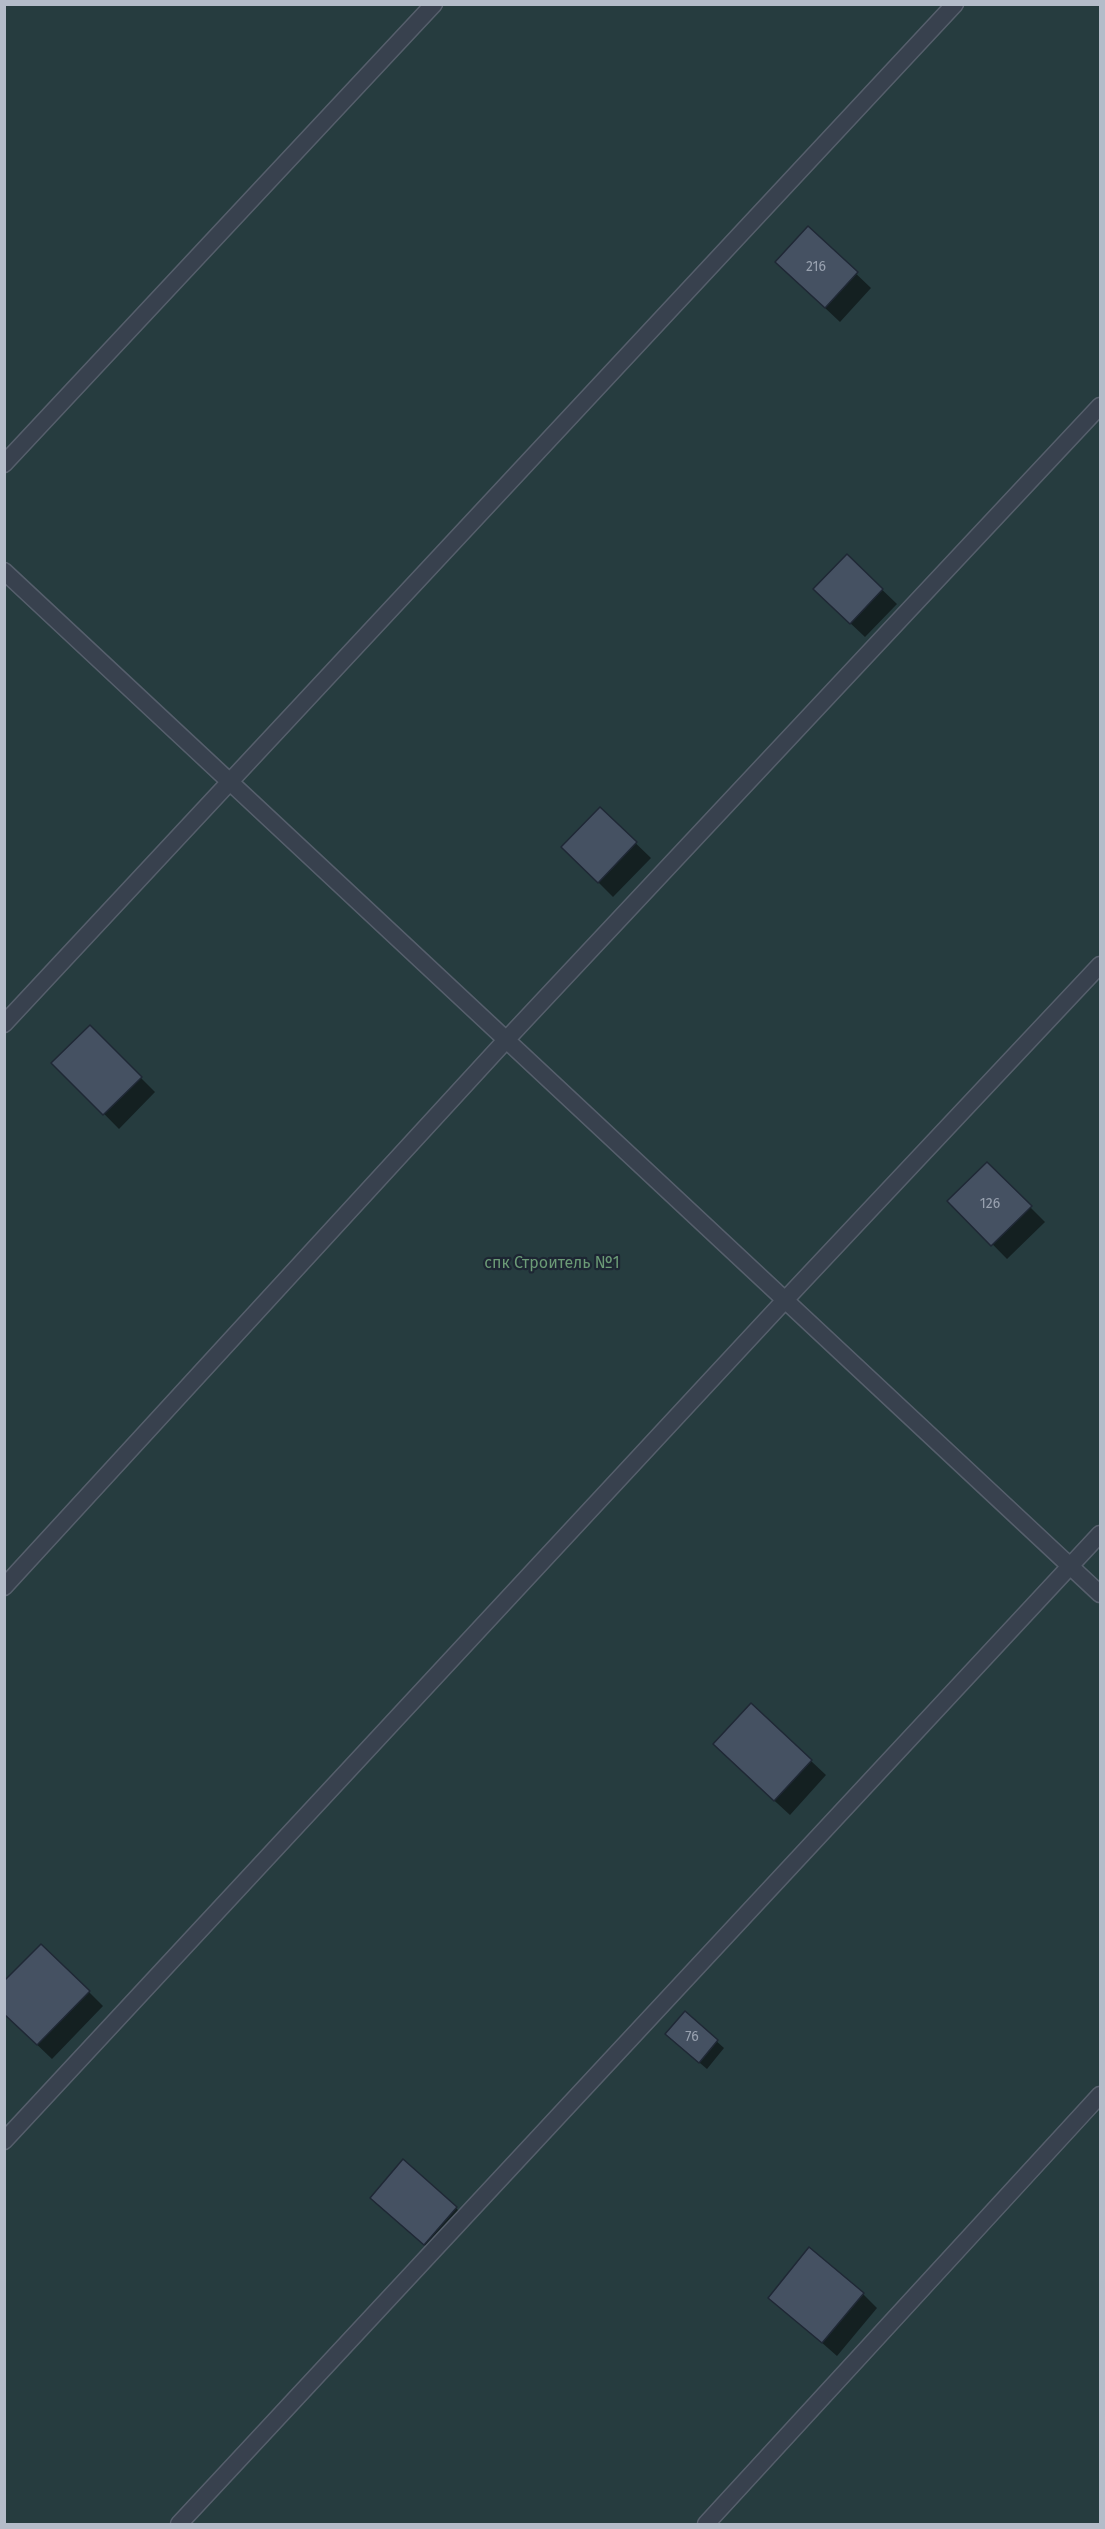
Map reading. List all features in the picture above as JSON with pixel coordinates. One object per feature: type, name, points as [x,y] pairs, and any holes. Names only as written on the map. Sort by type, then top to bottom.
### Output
[{"type":"lane","points":[[4,464],[434,4]]},
{"type":"lane","points":[[4,1024],[956,4]]},
{"type":"lane","points":[[4,1587],[507,1039],[1101,406]]},
{"type":"lane","points":[[4,571],[1101,1594]]},
{"type":"lane","points":[[4,2141],[786,1299],[1101,965]]},
{"type":"lane","points":[[179,2524],[1101,1534]]},
{"type":"lane","points":[[706,2524],[1101,2096]]},
{"type":"green space","name":"спк Строитель №1","points":[[5,5],[1100,5],[1100,2524],[5,2523]]},
{"type":"building","points":[[808,226],[858,272],[825,308],[775,262]]},
{"type":"building","points":[[847,554],[883,589],[850,624],[813,589]]},
{"type":"building","points":[[600,807],[637,842],[598,883],[561,847]]},
{"type":"building","points":[[90,1025],[142,1077],[103,1115],[51,1063]]},
{"type":"building","points":[[987,1162],[1032,1206],[991,1246],[947,1201]]},
{"type":"building","points":[[751,1703],[812,1760],[774,1801],[713,1744]]},
{"type":"building","points":[[41,1944],[90,1991],[37,2045],[4,2014],[4,1981]]},
{"type":"building","points":[[685,2011],[718,2040],[699,2063],[665,2034]]},
{"type":"building","points":[[403,2159],[457,2207],[424,2245],[370,2198]]},
{"type":"building","points":[[809,2247],[864,2293],[822,2343],[768,2298]]}]
